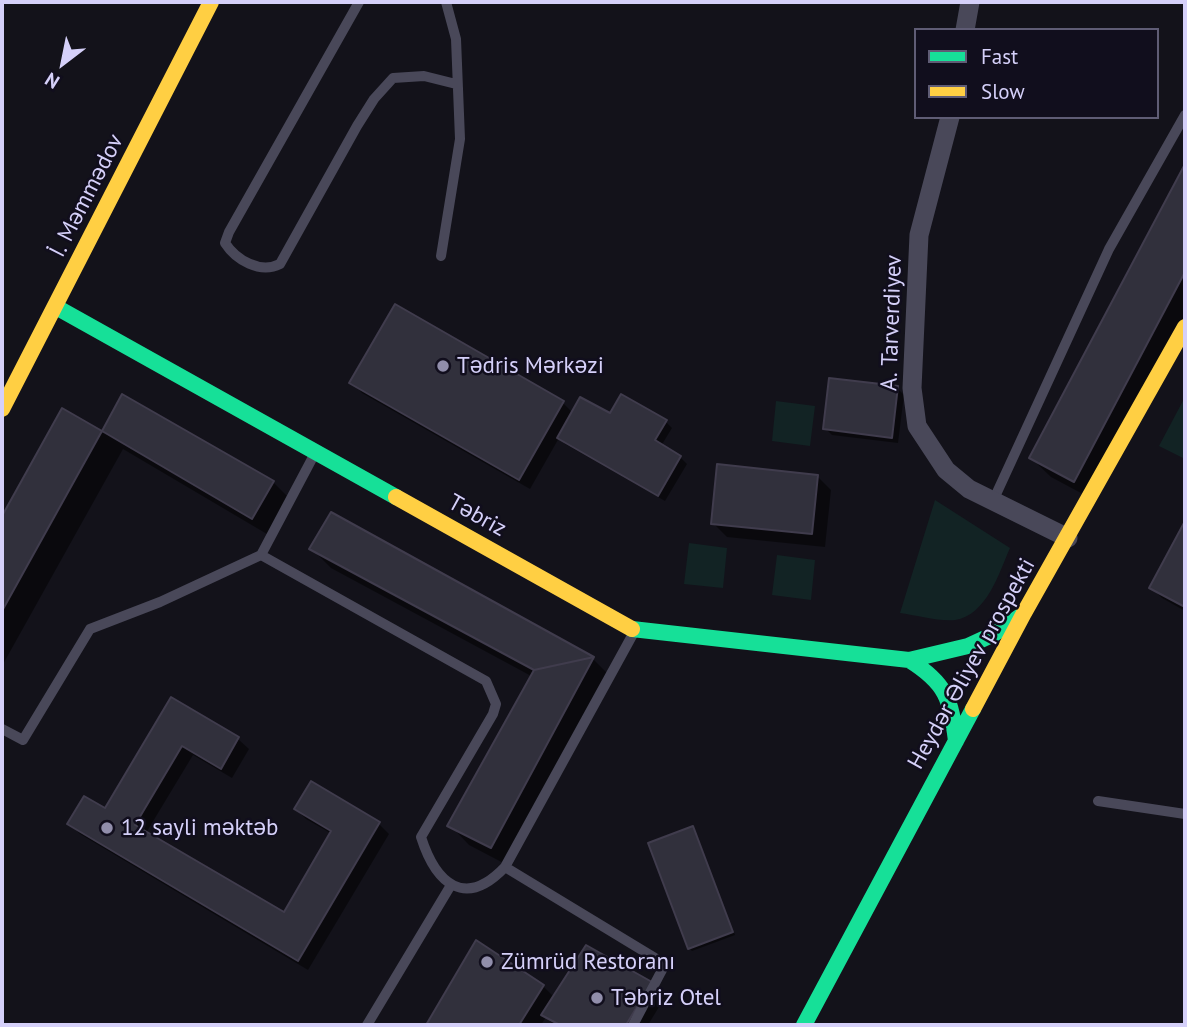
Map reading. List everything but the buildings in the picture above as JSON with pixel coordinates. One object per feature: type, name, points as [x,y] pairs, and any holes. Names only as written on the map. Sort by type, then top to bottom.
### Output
[{"type":"main road","name":"İ. Məmmədov","points":[[2,410],[211,2]]},
{"type":"main road","name":"Təbriz","points":[[56,307],[635,631],[909,660]]},
{"type":"main road","name":"Heydər Əliyev prospekti","points":[[804,1025],[1024,613],[1185,327]]},
{"type":"main road","points":[[909,660],[967,648],[992,637],[1024,613]]},
{"type":"main road","points":[[909,660],[931,673],[946,690],[953,708],[956,741]]},
{"type":"street","points":[[965,28],[970,2]]},
{"type":"street","name":"A. Tarverdiyev","points":[[949,119],[919,235],[912,388],[917,425],[946,470],[969,489],[1068,538]]},
{"type":"lane","points":[[359,2],[229,232],[225,243],[234,255],[262,268],[270,269],[280,264],[357,126],[374,99],[393,78],[424,76],[456,84]]},
{"type":"lane","points":[[441,256],[460,139],[456,39],[446,2]]},
{"type":"lane","points":[[993,500],[1109,249],[1185,115]]},
{"type":"lane","points":[[2,729],[23,740],[90,629],[160,601],[261,555],[316,452]]},
{"type":"lane","points":[[261,555],[486,681],[496,704],[493,714],[421,837],[429,862],[451,885],[460,889],[478,887],[492,881],[505,867],[635,631]]},
{"type":"lane","points":[[1098,801],[1185,814]]},
{"type":"lane","points":[[505,867],[655,958],[662,970],[632,1025]]},
{"type":"lane","points":[[367,1025],[451,885]]},
{"type":"shaded area","points":[[1185,397],[1185,459],[1159,446]]},
{"type":"shaded area","points":[[776,401],[815,406],[810,446],[772,441]]},
{"type":"shaded area","points":[[935,500],[1010,548],[984,602],[976,610],[955,620],[900,613]]},
{"type":"shaded area","points":[[689,543],[727,548],[723,588],[684,584]]},
{"type":"shaded area","points":[[777,555],[815,560],[811,600],[772,595]]},
{"type":"traffic: fast","points":[[56,307],[396,497]]},
{"type":"traffic: fast","points":[[632,629],[909,660],[968,646],[994,634],[1022,615]]},
{"type":"traffic: fast","points":[[909,660],[931,676],[945,693],[952,714],[956,741]]},
{"type":"traffic: fast","points":[[804,1025],[973,709]]},
{"type":"traffic: slow","points":[[2,409],[211,2]]},
{"type":"traffic: slow","points":[[973,709],[1185,327]]},
{"type":"traffic: slow","points":[[396,497],[632,629]]},
{"type":"place","name":"Tədris Mərkəzi","points":[[443,366]]},
{"type":"place","name":"12 sayli məktəb","points":[[107,828]]},
{"type":"place","name":"Zümrüd Restoranı","points":[[487,962]]},
{"type":"place","name":"Təbriz Otel","points":[[597,998]]}]
